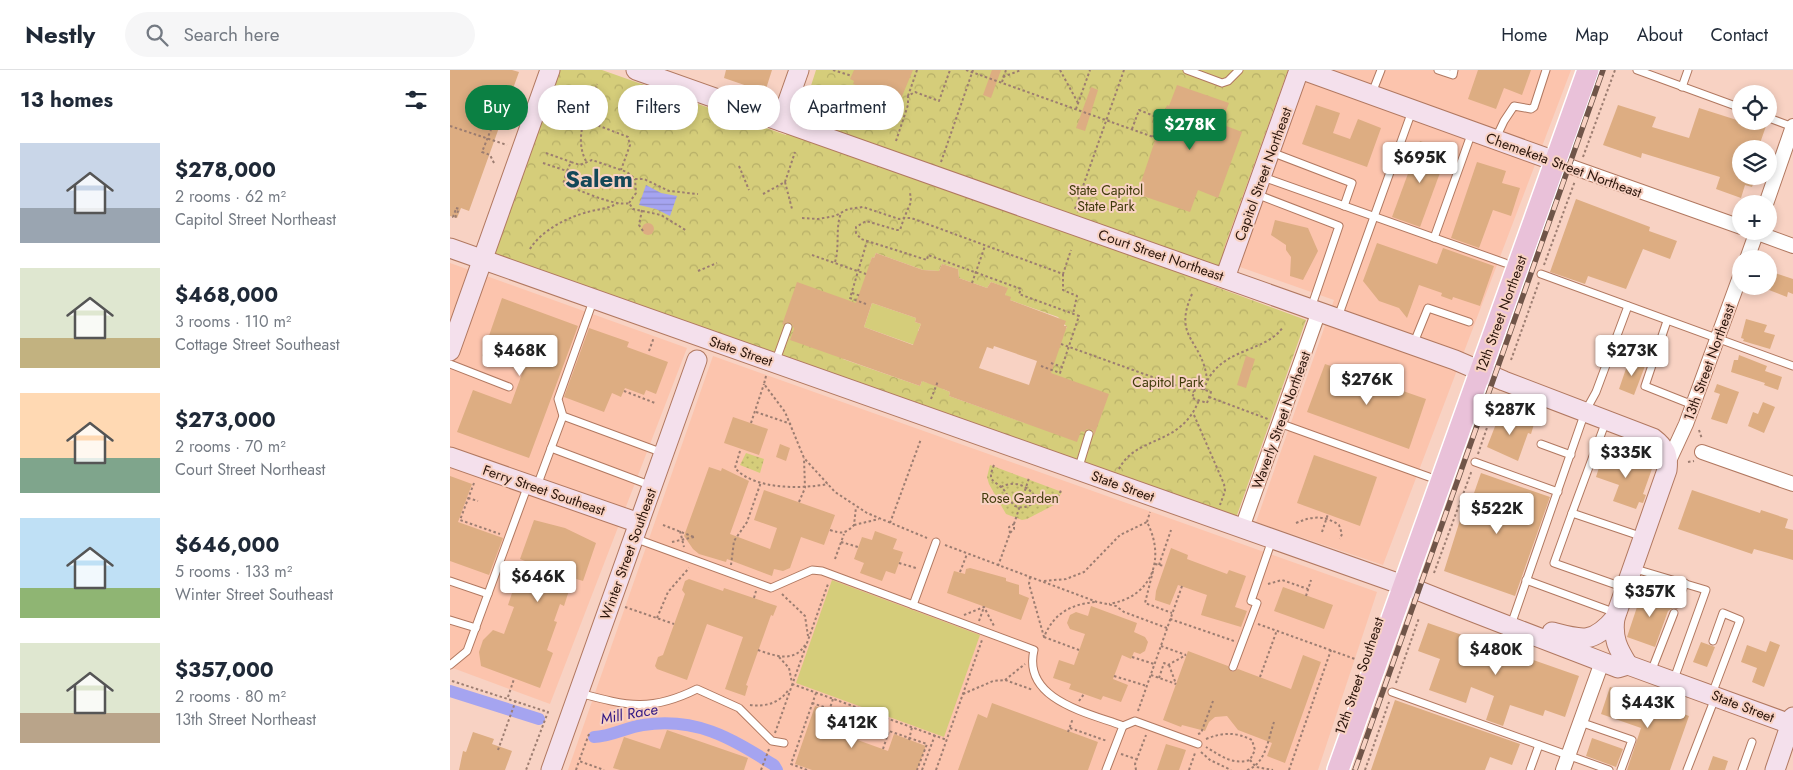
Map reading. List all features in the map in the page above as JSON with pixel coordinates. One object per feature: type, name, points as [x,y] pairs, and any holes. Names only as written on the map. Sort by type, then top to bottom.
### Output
[{"type":"main road","points":[[450,351],[550,70]]},
{"type":"main road","name":"Court Street Northeast","points":[[636,70],[671,79],[781,121],[1475,368],[1535,394],[1653,438],[1662,445],[1667,453],[1668,463]]},
{"type":"main road","points":[[781,121],[799,70]]},
{"type":"main road","name":"Chemeketa Street Northeast","points":[[1301,70],[1549,159]]},
{"type":"main road","name":"Capitol Street Northeast","points":[[1225,278],[1301,70]]},
{"type":"main road","name":"12th Street Northeast","points":[[1398,583],[1549,159],[1574,70]]},
{"type":"main road","name":"12th Street Northeast","points":[[1398,583],[1422,474],[1475,368],[1505,263],[1588,70]]},
{"type":"main road","name":"State Street","points":[[450,248],[1398,583],[1518,628],[1548,643],[1618,668],[1628,665],[1792,722]]},
{"type":"main road","name":"Winter Street Southeast","points":[[551,770],[697,360]]},
{"type":"main road","name":"Ferry Street Southeast","points":[[450,457],[532,486],[636,531]]},
{"type":"main road","name":"13th Street Northeast","points":[[1616,616],[1663,485],[1668,463]]},
{"type":"main road","name":"12th Street Southeast","points":[[1326,770],[1398,583]]},
{"type":"main road","name":"12th Street Southeast","points":[[1338,770],[1398,583]]},
{"type":"main road","points":[[1518,628],[1552,632],[1575,638],[1588,638],[1601,634],[1616,616]]},
{"type":"main road","points":[[1616,616],[1616,644],[1628,665]]},
{"type":"main road","points":[[1774,770],[1792,722]]},
{"type":"street","points":[[1769,195],[1793,127]]},
{"type":"street","name":"Chemeketa Street Northeast","points":[[1549,159],[1732,225]]},
{"type":"street","points":[[1777,240],[1793,246]]},
{"type":"street","name":"13th Street Northeast","points":[[1668,463],[1694,405],[1734,295]]},
{"type":"street","name":"Waverly Street Northeast","points":[[1242,528],[1279,423],[1315,310]]},
{"type":"street","name":"Winter Street Southeast","points":[[697,360],[705,338]]},
{"type":"street","points":[[1702,452],[1793,484]]},
{"type":"street","points":[[1563,770],[1602,662]]},
{"type":"lane","points":[[1187,70],[1222,82],[1228,81],[1239,70]]},
{"type":"lane","points":[[1370,96],[1381,70]]},
{"type":"lane","points":[[1438,70],[1453,75],[1454,70]]},
{"type":"lane","points":[[1495,140],[1514,106],[1530,109],[1534,107],[1546,70]]},
{"type":"lane","points":[[1637,70],[1732,105]]},
{"type":"lane","points":[[1682,86],[1688,70]]},
{"type":"lane","points":[[1337,318],[1412,110]]},
{"type":"lane","points":[[1777,121],[1793,127]]},
{"type":"lane","points":[[1434,238],[1472,132]]},
{"type":"lane","points":[[1270,152],[1352,183],[1344,206]]},
{"type":"lane","points":[[1258,185],[1344,206],[1505,263]]},
{"type":"lane","points":[[1258,185],[1340,226],[1315,310]]},
{"type":"lane","points":[[1541,274],[1793,366]]},
{"type":"lane","points":[[450,665],[467,652],[508,538],[551,448],[563,416],[558,398],[594,299]]},
{"type":"lane","points":[[1518,628],[1526,580],[1585,412],[1596,392],[1628,306]]},
{"type":"lane","points":[[1413,345],[1428,308],[1469,322]]},
{"type":"lane","points":[[1667,321],[1645,386],[1694,405]]},
{"type":"lane","points":[[773,362],[788,327]]},
{"type":"lane","points":[[450,364],[509,387]]},
{"type":"lane","points":[[1516,417],[1535,394]]},
{"type":"lane","points":[[563,416],[664,453]]},
{"type":"lane","points":[[1606,420],[1554,563],[1625,588]]},
{"type":"lane","points":[[1279,423],[1422,474]]},
{"type":"lane","points":[[1078,470],[1089,434]]},
{"type":"lane","points":[[1541,444],[1571,455]]},
{"type":"lane","points":[[551,448],[652,486]]},
{"type":"lane","points":[[1475,462],[1558,492]]},
{"type":"lane","points":[[1572,513],[1643,538]]},
{"type":"lane","points":[[636,531],[656,546],[771,588],[812,570],[822,571],[1034,650],[1032,658],[1039,681],[1047,693],[1062,702],[1124,726]]},
{"type":"lane","points":[[1233,667],[1258,604],[1251,601],[1272,539]]},
{"type":"lane","points":[[913,605],[936,542]]},
{"type":"lane","points":[[1632,568],[1706,590],[1673,681]]},
{"type":"lane","points":[[1526,580],[1616,616]]},
{"type":"lane","points":[[450,581],[488,594]]},
{"type":"lane","points":[[1677,604],[1685,583]]},
{"type":"lane","points":[[1651,673],[1674,613]]},
{"type":"lane","points":[[1687,770],[1740,620],[1723,613],[1713,641]]},
{"type":"lane","points":[[450,620],[476,628]]},
{"type":"lane","points":[[579,692],[611,702],[646,705],[677,699],[697,689],[739,708],[772,741],[784,743]]},
{"type":"lane","points":[[1392,692],[1609,770]]},
{"type":"lane","points":[[1106,770],[1124,726],[1135,721],[1200,742]]},
{"type":"lane","points":[[1580,722],[1632,740],[1621,770]]},
{"type":"lane","points":[[1742,770],[1752,742]]},
{"type":"lane","points":[[1530,770],[1539,745]]},
{"type":"path","points":[[833,70],[851,76],[852,70]]},
{"type":"path","points":[[896,141],[908,105],[908,96],[916,70]]},
{"type":"path","points":[[908,96],[915,92],[940,101],[950,70]]},
{"type":"path","points":[[966,70],[1154,137],[1159,118],[1138,110],[1132,129]]},
{"type":"path","points":[[1002,83],[1006,70]]},
{"type":"path","points":[[1003,77],[1021,70]]},
{"type":"path","points":[[1060,70],[1078,103]]},
{"type":"path","points":[[1076,109],[1090,70]]},
{"type":"path","points":[[1070,223],[1124,70]]},
{"type":"path","points":[[1587,147],[1615,70]]},
{"type":"path","points":[[936,176],[973,71]]},
{"type":"path","points":[[450,126],[494,141]]},
{"type":"path","points":[[608,129],[628,137],[630,145],[621,170]]},
{"type":"path","points":[[491,130],[482,152],[490,155],[494,163]]},
{"type":"path","points":[[582,130],[580,144],[586,161]]},
{"type":"path","points":[[792,209],[785,182],[795,152]]},
{"type":"path","points":[[546,154],[580,165],[592,160],[631,174],[636,179],[644,179],[669,190],[698,194]]},
{"type":"path","points":[[570,162],[563,184],[618,203],[629,203]]},
{"type":"path","points":[[543,163],[567,171]]},
{"type":"path","points":[[740,166],[749,190]]},
{"type":"path","points":[[629,203],[636,193],[636,179]]},
{"type":"path","points":[[763,194],[785,182]]},
{"type":"path","points":[[910,192],[910,202],[900,230],[866,221],[856,227],[856,233],[861,239],[927,260],[928,255],[976,272],[1022,289],[1020,294],[1080,315],[1060,372],[1042,366]]},
{"type":"path","points":[[530,249],[547,232],[563,222],[586,212],[610,208],[618,203]]},
{"type":"path","points":[[629,203],[633,208],[661,215],[687,231]]},
{"type":"path","points":[[802,218],[818,219],[855,207],[863,207],[899,219],[911,218],[1063,274]]},
{"type":"path","points":[[452,223],[456,208]]},
{"type":"path","points":[[642,210],[639,225],[643,231]]},
{"type":"path","points":[[835,262],[839,250],[838,221],[841,213]]},
{"type":"path","points":[[866,304],[850,298],[868,240]]},
{"type":"path","points":[[972,283],[986,246]]},
{"type":"path","points":[[1071,250],[1063,274],[1063,290],[1076,295],[1078,298],[1073,314]]},
{"type":"path","points":[[812,255],[866,274]]},
{"type":"path","points":[[698,271],[716,263]]},
{"type":"path","points":[[852,293],[861,296]]},
{"type":"path","points":[[1192,294],[1184,320],[1186,330],[1205,367],[1207,380]]},
{"type":"path","points":[[1204,390],[1207,380],[1223,362],[1273,337],[1283,327]]},
{"type":"path","points":[[1061,344],[1194,392]]},
{"type":"path","points":[[751,423],[773,362]]},
{"type":"path","points":[[1051,363],[1062,367]]},
{"type":"path","points":[[932,399],[938,381]]},
{"type":"path","points":[[764,384],[791,424],[804,458],[805,488],[799,502]]},
{"type":"path","points":[[1196,387],[1204,390],[1211,392],[1207,403],[1192,398],[1196,387]]},
{"type":"path","points":[[624,391],[655,403]]},
{"type":"path","points":[[1209,397],[1279,423]]},
{"type":"path","points":[[1114,483],[1121,466],[1128,457],[1177,431],[1194,415],[1200,400]]},
{"type":"path","points":[[1434,573],[1496,404]]},
{"type":"path","points":[[754,412],[791,424]]},
{"type":"path","points":[[1194,415],[1224,484],[1225,491],[1216,519]]},
{"type":"path","points":[[890,524],[921,439]]},
{"type":"path","points":[[740,452],[735,468],[741,475],[761,482],[805,488],[828,484]]},
{"type":"path","points":[[804,458],[835,492],[856,507],[890,524],[1030,578],[1097,602],[1116,606],[1124,612],[1167,628]]},
{"type":"path","points":[[994,465],[991,479],[1001,487],[1011,503],[1019,508],[1025,508],[1038,502],[1052,502],[1057,499],[1061,490]]},
{"type":"path","points":[[998,566],[1010,534],[1014,530],[1014,524],[1030,478]]},
{"type":"path","points":[[728,572],[732,561],[734,541],[746,522],[761,482]]},
{"type":"path","points":[[474,483],[460,520],[508,538]]},
{"type":"path","points":[[1001,487],[1011,484],[1026,487],[1034,493],[1038,502]]},
{"type":"path","points":[[468,498],[478,501]]},
{"type":"path","points":[[854,525],[856,507]]},
{"type":"path","points":[[1322,532],[1328,514]]},
{"type":"path","points":[[1296,523],[1317,516],[1326,519],[1339,525],[1342,534],[1340,539]]},
{"type":"path","points":[[835,558],[844,534],[854,525],[870,519],[880,519]]},
{"type":"path","points":[[1042,581],[1066,579],[1084,572],[1120,535],[1147,522],[1155,541],[1155,564],[1153,570],[1138,592],[1120,602],[1105,604]]},
{"type":"path","points":[[1010,534],[1009,527],[1014,524]]},
{"type":"path","points":[[656,546],[694,537],[663,525]]},
{"type":"path","points":[[830,530],[844,534]]},
{"type":"path","points":[[1159,565],[1171,530]]},
{"type":"path","points":[[841,542],[858,547]]},
{"type":"path","points":[[960,572],[967,553]]},
{"type":"path","points":[[657,618],[668,592],[695,560]]},
{"type":"path","points":[[899,563],[925,572]]},
{"type":"path","points":[[1155,564],[1164,566]]},
{"type":"path","points":[[1153,570],[1154,577],[1145,603],[1172,613]]},
{"type":"path","points":[[761,769],[831,575]]},
{"type":"path","points":[[1030,578],[1029,584],[1044,637]]},
{"type":"path","points":[[1258,604],[1265,586],[1277,579],[1308,589]]},
{"type":"path","points":[[1306,596],[1311,580]]},
{"type":"path","points":[[1136,770],[1137,760],[1151,723],[1136,717],[1182,586]]},
{"type":"path","points":[[758,650],[779,657],[797,654],[808,640],[808,623],[805,616],[789,598],[771,588]]},
{"type":"path","points":[[611,602],[674,624]]},
{"type":"path","points":[[1044,637],[1049,625],[1066,609],[1075,605],[1097,602]]},
{"type":"path","points":[[957,621],[962,616],[984,607]]},
{"type":"path","points":[[980,619],[984,607]]},
{"type":"path","points":[[984,607],[995,628],[994,635]]},
{"type":"path","points":[[1170,619],[1242,644]]},
{"type":"path","points":[[1251,621],[1355,658]]},
{"type":"path","points":[[1260,677],[1277,630]]},
{"type":"path","points":[[1044,637],[1079,650]]},
{"type":"path","points":[[936,770],[980,646]]},
{"type":"path","points":[[1159,678],[1164,664],[1168,665],[1186,655],[1161,646]]},
{"type":"path","points":[[1288,770],[1330,650]]},
{"type":"path","points":[[746,704],[768,705],[783,698],[792,684],[789,668],[779,657]]},
{"type":"path","points":[[1132,657],[1154,664]]},
{"type":"path","points":[[1005,680],[1032,658]]},
{"type":"path","points":[[1151,675],[1176,684],[1168,665]]},
{"type":"path","points":[[1114,676],[1147,686]]},
{"type":"path","points":[[508,697],[514,679]]},
{"type":"path","points":[[452,680],[508,697],[548,712],[526,770]]},
{"type":"path","points":[[962,694],[988,683],[1005,680],[1047,693]]},
{"type":"path","points":[[792,684],[947,740]]},
{"type":"path","points":[[807,770],[791,764],[816,693]]},
{"type":"path","points":[[829,710],[833,699]]},
{"type":"path","points":[[498,750],[516,700]]},
{"type":"path","points":[[1193,736],[1201,734],[1212,701]]},
{"type":"path","points":[[812,703],[850,716]]},
{"type":"path","points":[[844,735],[854,706]]},
{"type":"path","points":[[1256,767],[1261,761],[1274,722]]},
{"type":"path","points":[[909,739],[912,727]]},
{"type":"path","points":[[1070,728],[1099,738]]},
{"type":"path","points":[[883,749],[889,731],[927,744],[917,770]]},
{"type":"path","points":[[1200,742],[1228,733],[1247,737],[1254,744],[1255,750],[1250,760]]},
{"type":"path","points":[[576,770],[589,734]]},
{"type":"path","points":[[922,770],[935,735]]},
{"type":"path","points":[[1200,742],[1221,757],[1233,761],[1250,760]]},
{"type":"path","points":[[1189,770],[1200,742]]},
{"type":"path","points":[[1200,742],[1201,751],[1210,760],[1231,770]]},
{"type":"path","points":[[1114,752],[1137,760]]},
{"type":"path","points":[[1250,760],[1256,767]]},
{"type":"path","points":[[579,761],[604,770]]},
{"type":"path","points":[[1247,770],[1256,767],[1273,770]]},
{"type":"shaded area","points":[[1135,70],[1571,70],[1383,565],[1256,522],[1334,300],[1083,212]]},
{"type":"shaded area","points":[[450,263],[687,348],[550,704],[450,667]]},
{"type":"shaded area","points":[[713,356],[1377,592],[1318,770],[568,770]]},
{"type":"green space","name":"State Capitol State Park","points":[[559,70],[602,70],[644,85],[618,85],[618,130],[698,130],[698,104],[708,107],[708,130],[772,130],[786,135],[790,123],[790,130],[904,130],[904,85],[811,85],[816,70],[1288,70],[1224,248],[1225,252],[1211,285],[1306,320],[1236,518],[492,254],[538,128],[538,130],[608,130],[608,85],[554,85]],"holes":[[[876,253],[923,270],[939,271],[942,264],[958,269],[959,278],[987,288],[991,282],[1007,288],[1005,295],[1010,300],[1058,317],[1067,327],[1040,369],[1025,423],[949,396],[950,392],[943,389],[945,384],[930,378],[928,383],[922,381],[920,386],[843,359],[872,257],[874,258]]]},
{"type":"green space","points":[[872,303],[916,318],[915,322],[921,324],[918,331],[921,332],[917,346],[864,327]]},
{"type":"green space","points":[[746,453],[764,459],[760,473],[740,465]]},
{"type":"green space","name":"Rose Garden","points":[[990,465],[1062,492],[1054,505],[1027,519],[1022,520],[1006,514],[989,484],[987,477]]},
{"type":"green space","points":[[832,580],[980,635],[944,737],[796,683]]},
{"type":"water","points":[[646,185],[661,193],[677,196],[670,216],[656,209],[639,205]]},
{"type":"building","points":[[450,70],[512,70],[519,72],[514,85],[465,85],[465,130],[498,130],[469,211],[461,208],[457,218],[450,216]]},
{"type":"building","points":[[726,70],[772,70],[767,85],[744,85],[724,78]]},
{"type":"building","points":[[854,70],[913,70],[904,91],[904,85],[856,85],[850,79]]},
{"type":"building","points":[[992,70],[1001,70],[991,98],[983,95]]},
{"type":"building","points":[[1478,70],[1531,70],[1522,95],[1504,88],[1496,109],[1468,99]]},
{"type":"building","points":[[1177,85],[1229,103],[1221,124],[1242,132],[1218,198],[1198,190],[1190,212],[1137,194],[1167,105],[1169,106]]},
{"type":"building","points":[[1091,87],[1098,90],[1085,131],[1076,128]]},
{"type":"building","points":[[1316,105],[1340,113],[1333,133],[1350,139],[1358,119],[1381,128],[1367,167],[1302,144]]},
{"type":"building","points":[[1618,105],[1656,117],[1652,127],[1689,138],[1699,108],[1732,118],[1732,130],[1765,130],[1761,140],[1732,140],[1732,185],[1745,185],[1742,195],[1733,195],[1716,189],[1720,177],[1642,153],[1641,158],[1603,145]]},
{"type":"building","points":[[1420,141],[1448,151],[1420,227],[1392,217]]},
{"type":"building","points":[[1477,162],[1506,171],[1502,183],[1520,188],[1511,216],[1493,210],[1479,248],[1451,238]]},
{"type":"building","points":[[1576,199],[1650,227],[1649,231],[1677,241],[1670,259],[1643,249],[1626,289],[1588,276],[1585,284],[1550,272]]},
{"type":"building","points":[[1275,220],[1308,228],[1318,251],[1303,280],[1290,276],[1291,257],[1286,250],[1286,245],[1271,235]]},
{"type":"building","points":[[646,223],[650,223],[654,229],[650,235],[646,235],[642,231],[642,227]]},
{"type":"building","points":[[1377,243],[1437,264],[1443,248],[1494,266],[1480,306],[1453,297],[1452,300],[1441,296],[1442,293],[1419,285],[1407,318],[1399,308],[1379,301],[1363,281]]},
{"type":"building","points":[[876,253],[923,270],[939,271],[942,264],[958,269],[959,278],[987,288],[991,282],[1008,288],[1005,295],[1011,297],[1010,300],[1066,321],[1064,326],[1067,326],[1051,373],[1109,394],[1094,436],[1093,430],[1081,431],[1077,442],[949,396],[950,392],[922,381],[920,386],[790,340],[794,329],[792,324],[788,322],[782,325],[797,282],[856,303],[872,257],[874,258]],"holes":[[[872,303],[916,318],[915,322],[921,324],[913,345],[864,327]],[[994,346],[1037,361],[1029,385],[979,368],[987,347],[993,349]]]},
{"type":"building","points":[[1777,274],[1793,279],[1793,294],[1788,292],[1787,297],[1777,293]]},
{"type":"building","points":[[502,298],[578,326],[529,458],[457,432],[473,390],[511,404],[523,371],[482,356]]},
{"type":"building","points":[[1746,319],[1767,325],[1764,332],[1775,335],[1770,349],[1743,341],[1744,339],[1741,338]]},
{"type":"building","points":[[589,328],[629,342],[627,347],[668,362],[656,394],[646,390],[644,395],[625,388],[621,397],[612,393],[604,412],[564,397]]},
{"type":"building","points":[[1739,355],[1767,366],[1765,371],[1782,377],[1778,390],[1764,385],[1765,383],[1731,372],[1734,360],[1738,360]]},
{"type":"building","points":[[1246,356],[1255,359],[1246,388],[1237,385]]},
{"type":"building","points":[[1629,360],[1645,366],[1634,395],[1619,389]]},
{"type":"building","points":[[1325,364],[1426,399],[1409,449],[1307,412]]},
{"type":"building","points":[[1717,384],[1739,392],[1727,424],[1711,419],[1720,394],[1714,392]]},
{"type":"building","points":[[1763,402],[1775,407],[1764,433],[1748,426],[1753,412],[1758,414]]},
{"type":"building","points":[[1501,411],[1511,415],[1515,422],[1521,419],[1534,424],[1531,434],[1528,433],[1518,461],[1487,447]]},
{"type":"building","points":[[733,417],[768,429],[759,455],[724,443]]},
{"type":"building","points":[[780,444],[790,448],[786,461],[776,457]]},
{"type":"building","points":[[1314,455],[1377,477],[1360,526],[1297,503]]},
{"type":"building","points":[[1603,455],[1627,463],[1629,458],[1653,466],[1643,494],[1646,495],[1643,503],[1639,502],[1636,509],[1613,501],[1619,485],[1596,477]]},
{"type":"building","points":[[709,467],[721,471],[722,468],[749,481],[730,534],[770,549],[777,528],[754,520],[764,490],[835,515],[824,545],[801,537],[790,568],[783,571],[774,569],[772,576],[727,559],[726,562],[699,554],[684,536]]},
{"type":"building","points":[[1481,473],[1550,497],[1515,596],[1444,571],[1461,517],[1465,519]]},
{"type":"building","points":[[450,476],[472,484],[458,522],[503,538],[489,575],[450,561]]},
{"type":"building","points":[[1692,490],[1760,513],[1761,510],[1788,519],[1785,528],[1793,530],[1793,560],[1754,549],[1752,554],[1678,529]]},
{"type":"building","points":[[534,520],[565,528],[596,543],[583,581],[573,578],[564,606],[560,604],[554,621],[557,622],[547,650],[553,653],[540,688],[481,666],[479,652],[483,640],[493,630],[504,634],[514,607],[508,605],[514,587],[520,589],[530,563],[520,559]]},
{"type":"building","points":[[875,531],[897,539],[893,549],[903,552],[895,574],[886,571],[882,581],[860,573],[864,563],[854,559],[862,537],[872,540]]},
{"type":"building","points":[[1171,548],[1188,555],[1187,559],[1227,574],[1229,570],[1246,576],[1235,607],[1247,611],[1241,627],[1201,615],[1207,595],[1178,585],[1170,605],[1155,600],[1156,591]]},
{"type":"building","points":[[970,568],[1006,578],[1006,581],[1019,585],[1019,594],[1029,598],[1021,620],[947,593],[954,571],[965,574],[966,569]]},
{"type":"building","points":[[689,579],[723,591],[724,588],[777,606],[773,616],[771,615],[746,685],[748,686],[745,696],[725,689],[743,637],[707,624],[687,680],[657,669],[655,666],[658,657],[663,655],[685,594],[682,590],[685,581]]},
{"type":"building","points":[[1283,587],[1333,605],[1324,629],[1274,611]]},
{"type":"building","points":[[1643,589],[1672,599],[1673,608],[1668,611],[1655,647],[1627,637]]},
{"type":"building","points":[[1091,606],[1137,623],[1134,632],[1145,637],[1148,642],[1145,651],[1140,654],[1134,652],[1131,659],[1122,655],[1113,679],[1128,685],[1121,702],[1103,696],[1101,700],[1069,689],[1071,684],[1053,678],[1059,660],[1074,665],[1085,634],[1070,629],[1067,623],[1070,615],[1076,612],[1088,616]]},
{"type":"building","points":[[1428,623],[1579,676],[1565,717],[1545,710],[1543,716],[1510,705],[1503,726],[1486,720],[1494,696],[1471,687],[1466,703],[1429,690],[1440,659],[1418,651]]},
{"type":"building","points":[[1770,641],[1780,645],[1764,687],[1752,682],[1757,668],[1741,662],[1747,645],[1766,652]]},
{"type":"building","points":[[1701,642],[1715,647],[1707,667],[1693,662]]},
{"type":"building","points":[[1188,651],[1228,666],[1232,672],[1238,669],[1291,689],[1303,655],[1321,662],[1285,763],[1267,756],[1272,743],[1238,730],[1227,716],[1215,717],[1209,722],[1205,731],[1182,725],[1181,727],[1163,720]]},
{"type":"building","points":[[1610,687],[1689,716],[1670,770],[1627,770],[1641,728],[1601,714]]},
{"type":"building","points":[[1395,700],[1520,744],[1512,765],[1490,757],[1485,770],[1371,770]]},
{"type":"building","points":[[992,703],[1098,742],[1088,770],[958,770],[978,714],[987,718]]},
{"type":"building","points":[[815,706],[847,718],[841,734],[888,751],[894,734],[926,746],[917,770],[812,770],[795,764]]},
{"type":"building","points":[[667,730],[748,758],[744,770],[620,770],[613,768],[624,737],[660,749]]},
{"type":"building","points":[[473,732],[494,739],[492,744],[512,751],[505,770],[459,770],[463,751],[466,752]]},
{"type":"building","points":[[1592,738],[1623,749],[1616,767],[1586,756]]},
{"type":"building","points":[[1166,744],[1186,750],[1179,770],[1157,770]]},
{"type":"building","points":[[1713,756],[1728,761],[1725,770],[1708,770]]},
{"type":"waterway","name":"Mill Race","points":[[450,691],[539,719]]},
{"type":"waterway","name":"Mill Race","points":[[594,737],[643,725],[662,723],[697,727],[743,746],[774,765],[777,770]]},
{"type":"railway","points":[[1355,770],[1603,70]]},
{"type":"district","name":"Salem","points":[[599,179]]},
{"type":"park label","name":"Capitol Park","points":[[1168,382]]}]
